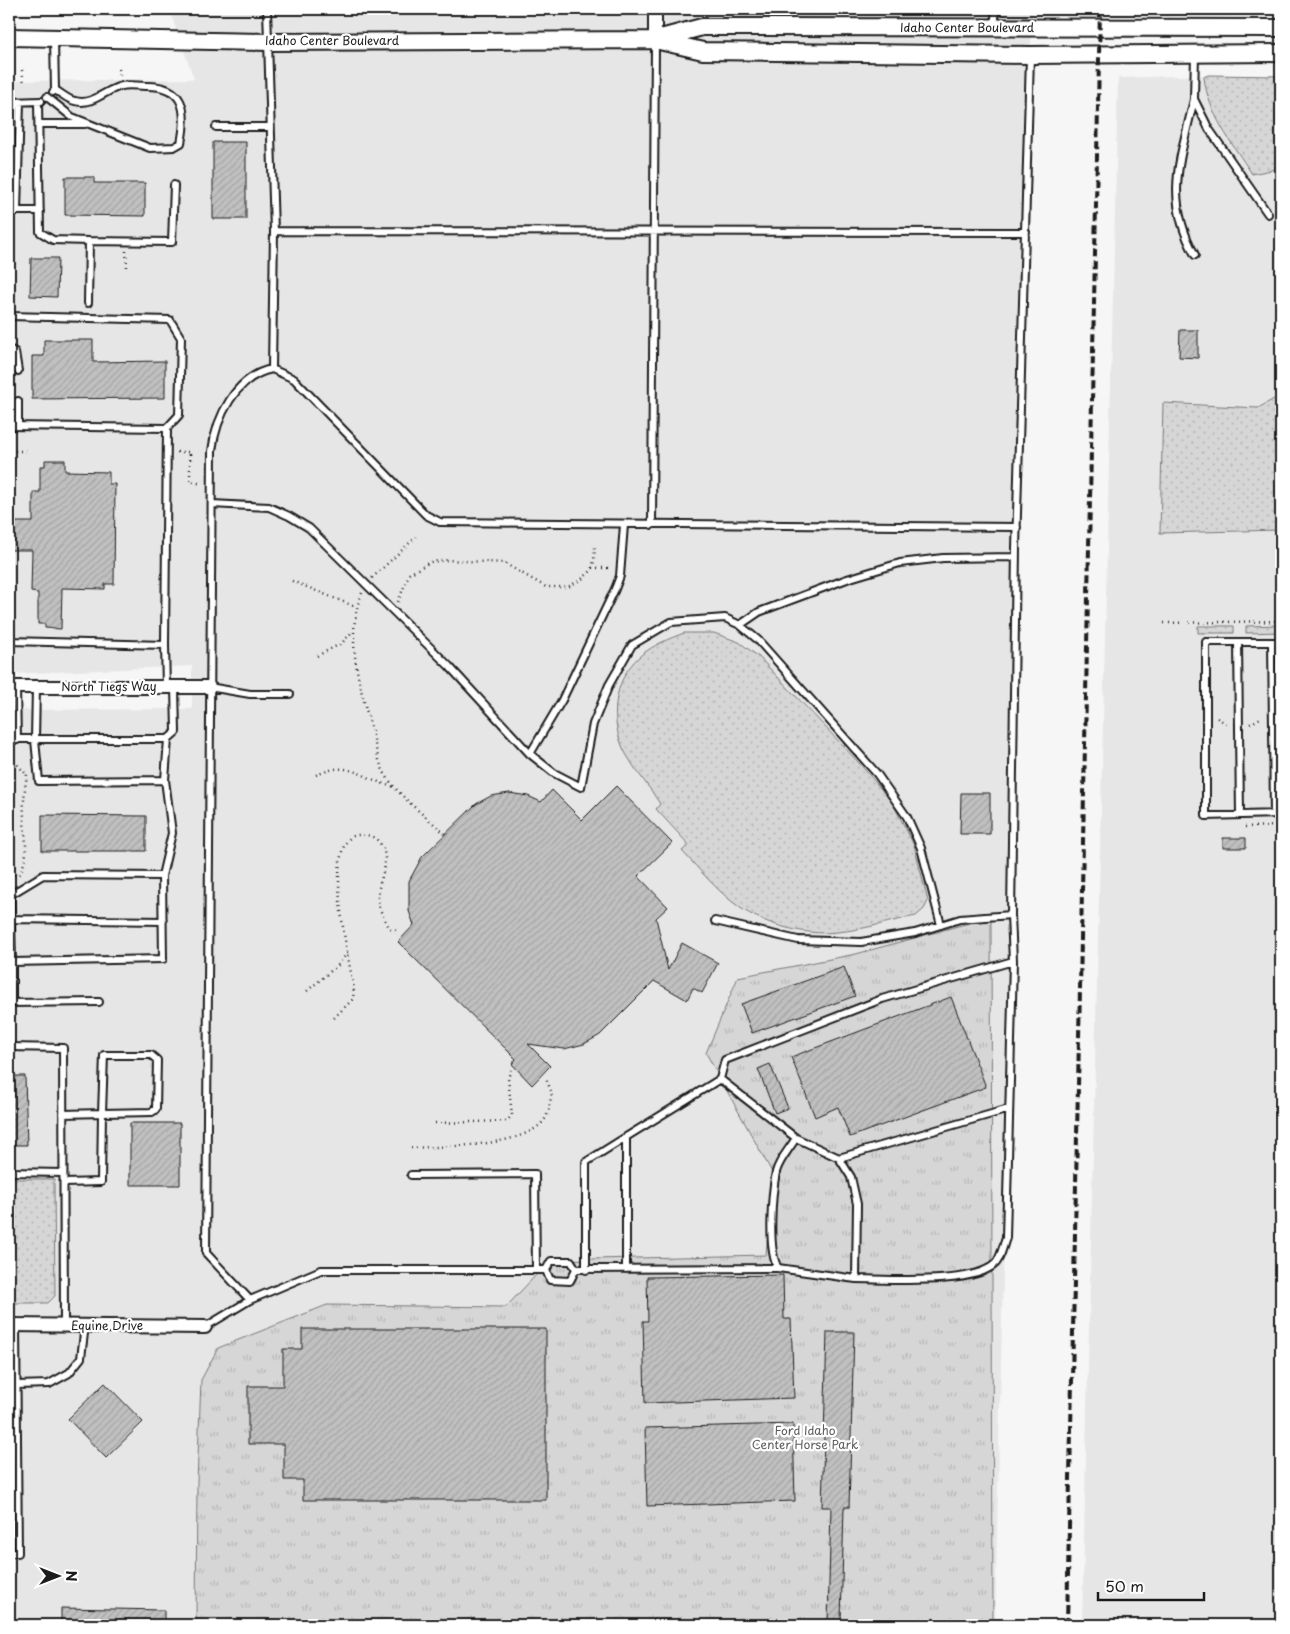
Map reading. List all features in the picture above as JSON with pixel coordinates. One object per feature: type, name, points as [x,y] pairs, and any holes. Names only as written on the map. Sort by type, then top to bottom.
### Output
[{"type":"main road","name":"Idaho Center Boulevard","points":[[655,40],[702,27],[1281,28]]},
{"type":"main road","name":"Idaho Center Boulevard","points":[[9,37],[268,42],[655,40],[703,51],[1030,55],[1281,53]]},
{"type":"street","points":[[655,9],[655,40]]},
{"type":"street","name":"North Tiegs Way","points":[[12,687],[209,687]]},
{"type":"street","name":"Equine Drive","points":[[13,1325],[205,1327]]},
{"type":"lane","points":[[267,9],[274,231],[272,370]]},
{"type":"lane","points":[[994,28],[996,9]]},
{"type":"lane","points":[[9,102],[38,102],[55,90],[54,37]]},
{"type":"lane","points":[[652,525],[655,40]]},
{"type":"lane","points":[[1195,54],[1194,99],[1176,179],[1178,206],[1195,255]]},
{"type":"lane","points":[[576,1269],[778,1268],[856,1279],[951,1279],[987,1270],[997,1262],[1006,1238],[1013,961],[1011,915],[1016,527],[1030,55]]},
{"type":"lane","points":[[47,97],[72,117],[150,148],[174,147],[181,143],[183,105],[178,96],[169,89],[156,86],[120,86],[90,101],[75,101],[55,90]]},
{"type":"lane","points":[[1194,99],[1209,129],[1268,214]]},
{"type":"lane","points":[[17,211],[20,102]]},
{"type":"lane","points":[[38,102],[40,232],[53,240],[172,242],[174,185]]},
{"type":"lane","points":[[39,124],[90,124]]},
{"type":"lane","points":[[216,127],[270,127]]},
{"type":"lane","points":[[9,211],[40,211]]},
{"type":"lane","points":[[274,231],[1026,232]]},
{"type":"lane","points":[[88,303],[89,240]]},
{"type":"lane","points":[[9,316],[170,320],[181,338],[179,415],[167,428],[165,645],[176,732],[168,739],[9,740]]},
{"type":"lane","points":[[9,349],[15,352],[18,371]]},
{"type":"lane","points":[[250,1300],[206,1253],[209,687],[214,431],[222,411],[238,389],[262,371],[272,370],[294,379],[402,492],[426,515],[440,522],[1016,527]]},
{"type":"lane","points":[[18,401],[18,426]]},
{"type":"lane","points":[[9,426],[167,428]]},
{"type":"lane","points":[[212,504],[270,507],[309,528],[449,666],[530,754],[554,772],[581,787],[593,724],[609,685],[632,645],[671,622],[724,618],[740,625],[758,640],[877,774],[907,818],[921,848],[941,925]]},
{"type":"lane","points":[[530,754],[562,700],[615,589],[621,568],[624,525]]},
{"type":"lane","points":[[740,625],[759,612],[847,579],[900,563],[943,558],[1016,558]]},
{"type":"lane","points":[[9,641],[165,645]]},
{"type":"lane","points":[[1272,642],[1278,814],[1206,816],[1206,642],[1272,642],[1281,642]]},
{"type":"lane","points":[[1238,642],[1240,815]]},
{"type":"lane","points":[[12,687],[17,740]]},
{"type":"lane","points":[[36,687],[35,740],[39,781],[165,780]]},
{"type":"lane","points":[[209,687],[250,694],[290,694]]},
{"type":"lane","points":[[12,962],[163,959],[162,876],[172,833],[165,780],[168,739]]},
{"type":"lane","points":[[99,1002],[10,1002],[12,962],[10,895],[43,875],[162,876]]},
{"type":"lane","points":[[715,921],[798,940],[861,942],[914,933],[960,919],[1011,915]]},
{"type":"lane","points":[[11,919],[163,921]]},
{"type":"lane","points":[[586,1270],[586,1162],[720,1080],[725,1060],[882,999],[1013,961]]},
{"type":"lane","points":[[9,1047],[63,1048],[64,1325]]},
{"type":"lane","points":[[63,1114],[102,1113],[155,1111],[158,1106],[158,1064],[154,1057],[152,1055],[104,1055],[102,1113],[102,1182],[64,1183]]},
{"type":"lane","points":[[720,1080],[796,1138],[839,1158],[851,1177],[857,1204],[856,1279]]},
{"type":"lane","points":[[839,1158],[1009,1109]]},
{"type":"lane","points":[[626,1137],[626,1269]]},
{"type":"lane","points":[[778,1268],[773,1259],[772,1214],[776,1170],[796,1138]]},
{"type":"lane","points":[[9,1172],[64,1173]]},
{"type":"lane","points":[[411,1175],[536,1174],[536,1270]]},
{"type":"lane","points":[[546,1270],[551,1261],[571,1261],[576,1269]]},
{"type":"lane","points":[[546,1270],[550,1280],[570,1281],[576,1269]]},
{"type":"lane","points":[[205,1327],[250,1300],[321,1270],[546,1270]]},
{"type":"lane","points":[[9,1553],[18,1553],[17,1385],[13,1325]]},
{"type":"lane","points":[[17,1385],[49,1384],[69,1373],[81,1358],[85,1325]]},
{"type":"path","points":[[22,70],[24,84]]},
{"type":"path","points":[[126,241],[127,267]]},
{"type":"path","points":[[15,451],[28,451]]},
{"type":"path","points":[[176,452],[190,452],[190,481],[212,487]]},
{"type":"path","points":[[416,537],[366,584],[356,607],[354,630],[362,694],[382,768],[395,787],[445,834]]},
{"type":"path","points":[[394,613],[410,574],[430,562],[448,560],[504,563],[546,587],[568,587],[582,579],[592,568],[595,546]]},
{"type":"path","points":[[592,568],[621,568]]},
{"type":"path","points":[[292,581],[356,607]]},
{"type":"path","points":[[1164,623],[1281,621]]},
{"type":"path","points":[[317,656],[342,643],[354,630]]},
{"type":"path","points":[[14,761],[27,775]]},
{"type":"path","points":[[9,876],[19,874],[24,866],[27,853],[24,816],[27,775],[38,765]]},
{"type":"path","points":[[316,775],[336,769],[349,771],[382,785],[395,787]]},
{"type":"path","points":[[334,1018],[353,999],[354,989],[338,887],[340,858],[346,841],[355,835],[372,836],[379,842],[384,852],[386,863],[378,898],[381,913],[390,929],[398,930]]},
{"type":"path","points":[[306,991],[338,965],[348,952]]},
{"type":"path","points":[[435,1123],[507,1121],[512,1115],[508,1078],[511,1070]]},
{"type":"path","points":[[411,1148],[481,1145],[529,1133],[545,1119],[552,1093],[546,1079]]},
{"type":"shaded area","points":[[169,9],[1032,9],[995,1625],[9,1625],[9,710],[192,709],[192,666],[9,674],[9,81],[194,79]]},
{"type":"shaded area","points":[[1208,75],[1281,76],[1281,1625],[1082,1625],[1118,78]]},
{"type":"green space","points":[[1208,75],[1281,76],[1281,168],[1252,174],[1222,128],[1210,103],[1204,77]]},
{"type":"green space","points":[[1281,395],[1281,530],[1160,533],[1163,403],[1258,408]]},
{"type":"green space","points":[[1281,625],[1281,632],[1246,633],[1246,626]]},
{"type":"green space","points":[[1198,626],[1234,626],[1234,633],[1198,633]]},
{"type":"green space","points":[[684,633],[714,633],[739,642],[759,657],[860,764],[892,802],[914,845],[928,901],[924,909],[916,916],[837,932],[799,931],[786,928],[761,919],[739,907],[716,887],[682,851],[689,845],[656,809],[660,804],[626,754],[617,729],[616,702],[624,677],[640,656],[666,640]]},
{"type":"green space","name":"Ford Idaho Center Horse Park","points":[[991,917],[993,1625],[196,1625],[197,1483],[201,1380],[218,1348],[327,1305],[506,1307],[550,1260],[766,1255],[773,1174],[706,1053],[738,977],[856,954]]},
{"type":"green space","points":[[9,1179],[54,1179],[55,1296],[48,1303],[9,1303]]},
{"type":"building","points":[[213,142],[246,142],[246,219],[213,219]]},
{"type":"building","points":[[65,177],[94,177],[94,183],[145,183],[145,216],[65,215]]},
{"type":"building","points":[[31,258],[58,258],[57,297],[30,296]]},
{"type":"building","points":[[1180,330],[1198,330],[1198,358],[1179,357]]},
{"type":"building","points":[[44,340],[93,340],[93,362],[165,361],[165,398],[32,399],[32,356],[44,356]]},
{"type":"building","points":[[45,460],[65,460],[65,471],[109,472],[109,484],[115,484],[114,584],[105,584],[105,589],[62,588],[61,629],[45,628],[45,624],[38,624],[38,593],[31,592],[32,550],[9,550],[9,522],[33,522],[33,492],[40,492],[40,466],[45,466]]},
{"type":"building","points":[[616,786],[672,843],[638,876],[668,907],[656,918],[668,970],[682,943],[718,963],[702,993],[693,988],[687,1000],[654,981],[600,1035],[584,1044],[564,1049],[528,1044],[550,1066],[532,1085],[512,1064],[516,1059],[398,942],[414,925],[409,911],[409,881],[422,857],[476,804],[491,796],[509,793],[528,796],[541,802],[552,790],[582,820]]},
{"type":"building","points":[[961,793],[990,793],[990,834],[960,834]]},
{"type":"building","points":[[42,815],[146,816],[146,851],[42,851]]},
{"type":"building","points":[[1223,838],[1246,838],[1246,848],[1223,848]]},
{"type":"building","points":[[844,967],[855,996],[752,1033],[741,1004]]},
{"type":"building","points":[[951,997],[986,1087],[850,1137],[838,1107],[815,1117],[791,1057]]},
{"type":"building","points":[[770,1064],[788,1108],[775,1113],[758,1069]]},
{"type":"building","points":[[9,1076],[25,1076],[27,1145],[9,1145]]},
{"type":"building","points":[[130,1123],[180,1123],[180,1185],[130,1185]]},
{"type":"building","points":[[783,1275],[784,1319],[791,1319],[794,1398],[645,1403],[643,1321],[648,1321],[647,1277]]},
{"type":"building","points":[[302,1329],[546,1329],[546,1500],[303,1500],[303,1480],[284,1480],[284,1444],[248,1444],[248,1386],[283,1386],[283,1349],[302,1349]]},
{"type":"building","points":[[827,1332],[854,1332],[849,1507],[844,1507],[841,1622],[828,1622],[831,1507],[822,1507]]},
{"type":"building","points":[[105,1383],[143,1422],[106,1458],[68,1419]]},
{"type":"building","points":[[793,1424],[795,1501],[647,1506],[645,1428]]},
{"type":"building","points":[[61,1608],[164,1610],[164,1625],[61,1625]]},
{"type":"railway","points":[[1067,1625],[1100,9]]}]
